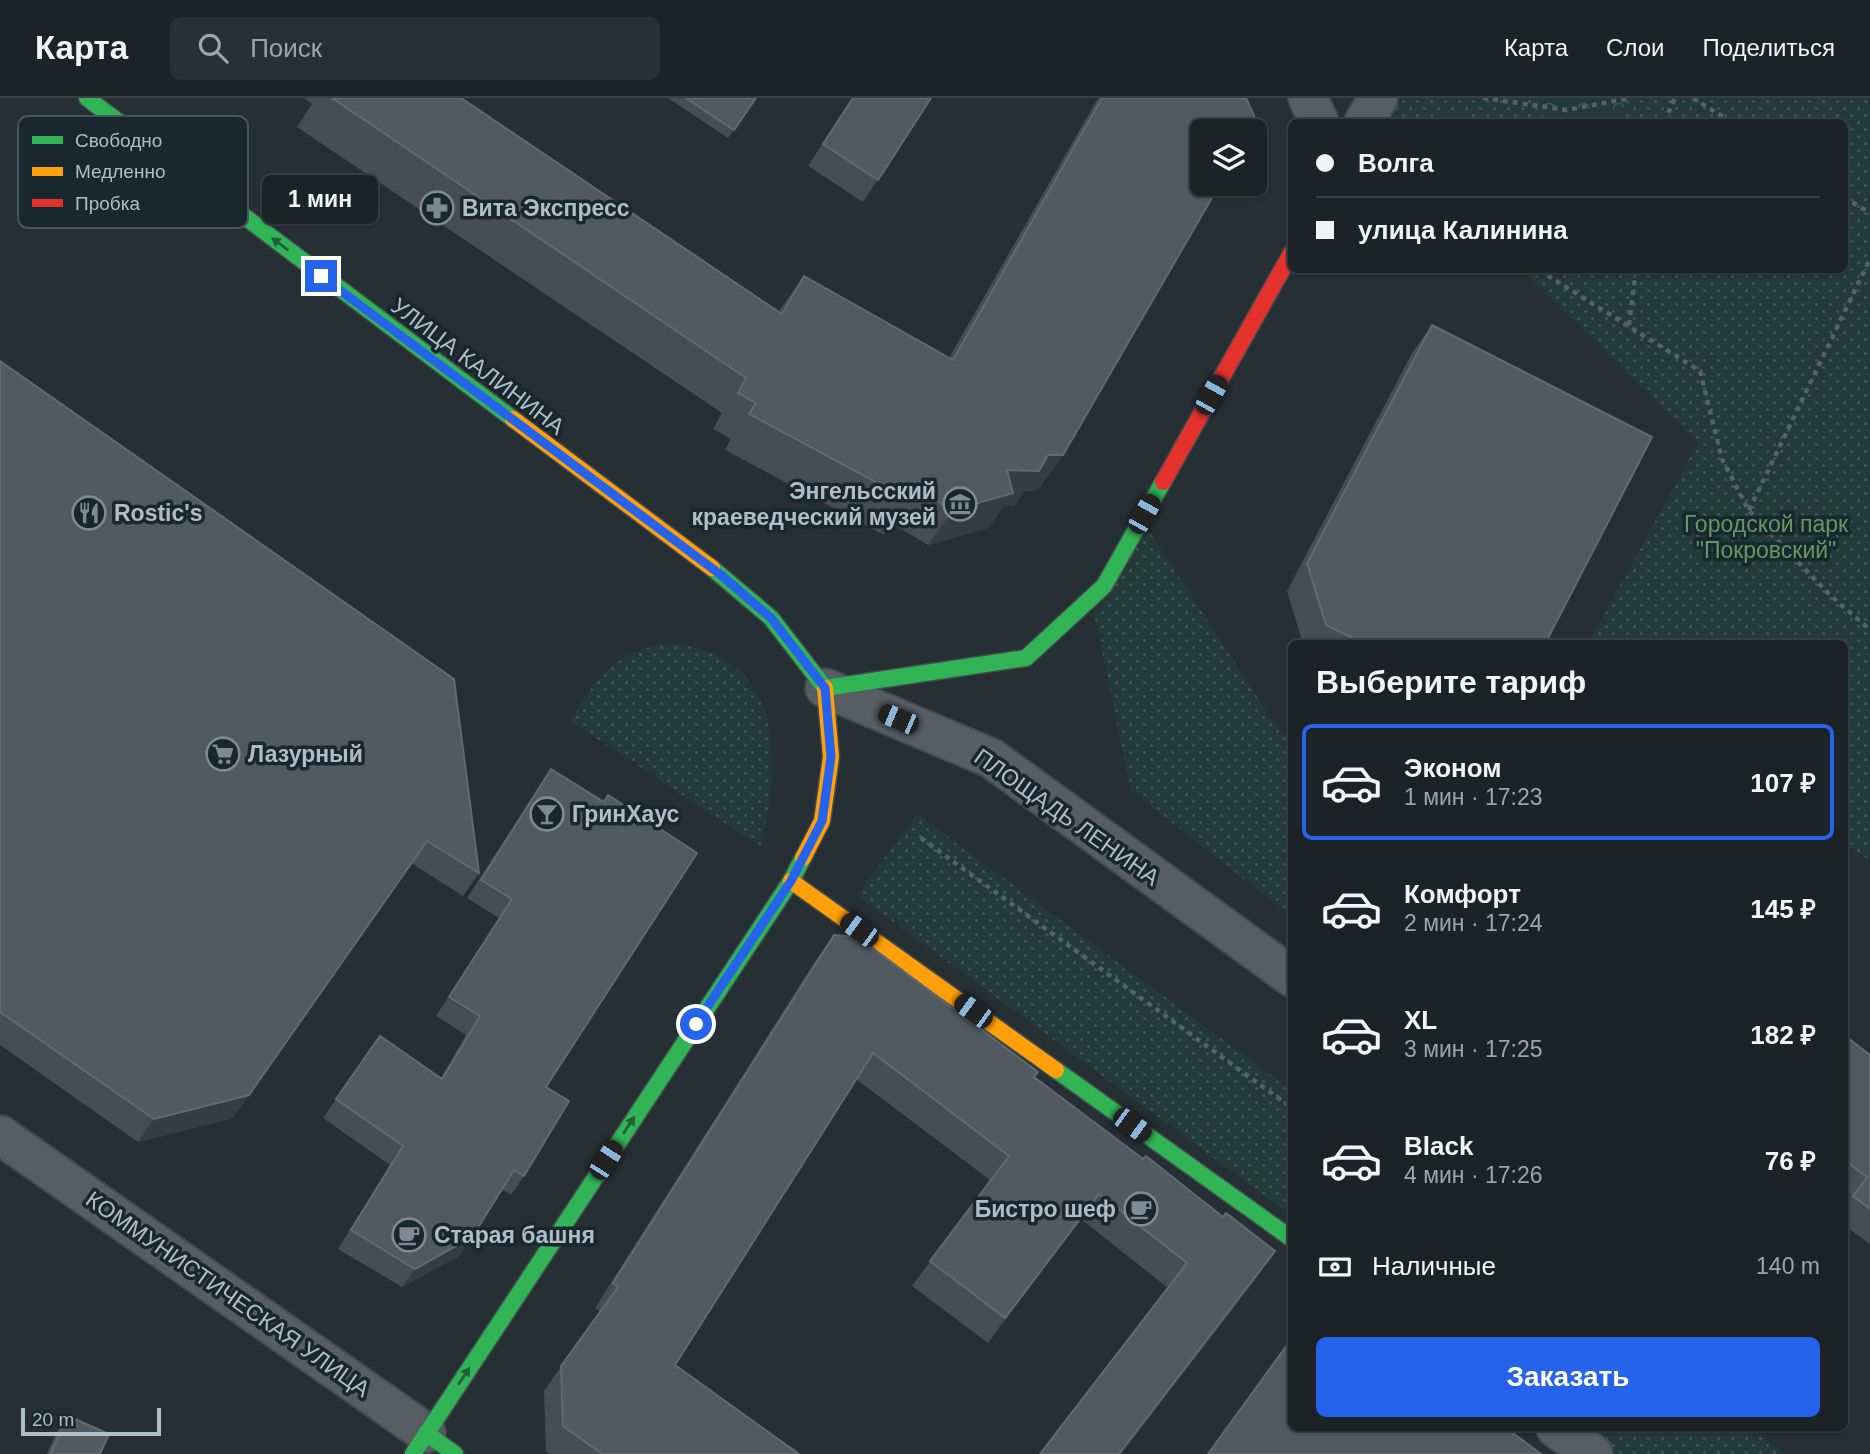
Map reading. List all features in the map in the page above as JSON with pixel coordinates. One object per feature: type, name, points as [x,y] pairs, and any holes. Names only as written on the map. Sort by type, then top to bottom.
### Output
[{"type":"main road","name":"УЛИЦА КАЛИНИНА","points":[[87,98],[111,116]]},
{"type":"main road","name":"УЛИЦА КАЛИНИНА","points":[[248,220],[721,575],[771,618],[825,688]]},
{"type":"main road","points":[[431,1447],[791,881],[822,821],[831,757],[825,688],[1026,658],[1104,586],[1288,259]]},
{"type":"main road","points":[[791,881],[1288,1236]]},
{"type":"street","points":[[1308,98],[1318,119]]},
{"type":"street","points":[[1366,119],[1378,98]]},
{"type":"street","name":"ПЛОЩАДЬ ЛЕНИНА","points":[[825,688],[991,758],[1288,974]]},
{"type":"street","name":"КОММУНИСТИЧЕСКАЯ УЛИЦА","points":[[0,1135],[431,1447]]},
{"type":"street","points":[[1560,1431],[1593,1454]]},
{"type":"path","points":[[1483,98],[1567,110],[1630,98]]},
{"type":"path","points":[[1665,119],[1675,98]]},
{"type":"path","points":[[1693,98],[1726,119]]},
{"type":"path","points":[[1848,199],[1870,213]]},
{"type":"path","points":[[1749,511],[1870,258]]},
{"type":"path","points":[[1544,273],[1700,371],[1722,459],[1749,511],[1830,595],[1870,630]]},
{"type":"path","points":[[1629,325],[1636,273]]},
{"type":"path","points":[[921,838],[1288,1105]]},
{"type":"green space","name":"Городской парк \"Покровский\"","points":[[1363,98],[1870,98],[1870,861],[1848,845],[1848,640],[1590,640],[1698,443],[1525,273],[1848,273],[1848,119],[1400,119]]},
{"type":"green space","points":[[1538,98],[1627,98],[1620,119],[1544,119]]},
{"type":"green space","points":[[1442,111],[1468,113],[1470,119],[1435,119]]},
{"type":"green space","points":[[1148,529],[1278,729],[1288,735],[1288,914],[1131,791],[1094,614]]},
{"type":"green space","points":[[671,643],[709,652],[736,668],[755,690],[767,717],[772,747],[772,780],[761,847],[570,721],[599,678],[621,659],[635,652]]},
{"type":"green space","points":[[917,814],[1288,1088],[1288,1213],[857,895]]},
{"type":"green space","points":[[1585,1431],[1755,1431],[1786,1454],[1616,1454]]},
{"type":"building","points":[[332,98],[461,98],[782,314],[804,276],[953,360],[1102,98],[1246,98],[1256,119],[1190,119],[1190,196],[1213,196],[1063,455],[1048,455],[1039,471],[1007,470],[1013,493],[953,510],[915,488],[909,500],[749,414],[756,403],[738,393],[746,378]]},
{"type":"building","points":[[686,98],[756,98],[734,130]]},
{"type":"building","points":[[853,98],[931,98],[878,180],[823,144]]},
{"type":"building","points":[[1432,325],[1652,437],[1547,640],[1357,640],[1326,625],[1307,563]]},
{"type":"building","name":"Лазурный","points":[[0,361],[454,679],[479,873],[427,841],[249,1095],[154,1119],[0,1012]]},
{"type":"building","points":[[551,769],[604,802],[608,795],[697,853],[546,1087],[569,1101],[524,1176],[514,1170],[472,1237],[415,1269],[351,1230],[403,1146],[336,1099],[380,1036],[442,1079],[480,1016],[449,997],[512,899],[481,880]]},
{"type":"building","points":[[834,935],[858,937],[1038,1072],[1034,1077],[1143,1159],[1146,1156],[1223,1217],[1226,1213],[1275,1251],[1119,1454],[1040,1454],[1187,1263],[1099,1194],[1005,1318],[930,1261],[1009,1156],[873,1053],[675,1365],[799,1454],[602,1454],[563,1426],[561,1366],[618,1287],[613,1283]]},
{"type":"building","points":[[1848,1038],[1870,1055],[1870,1209],[1853,1196],[1867,1177],[1848,1163]]},
{"type":"building","points":[[1288,1344],[1288,1431],[1510,1431],[1541,1454],[1208,1454]]},
{"type":"building","points":[[68,1416],[109,1434],[100,1454],[50,1454]]},
{"type":"traffic: fast","points":[[87,98],[111,116]]},
{"type":"traffic: fast","points":[[248,219],[513,419]]},
{"type":"traffic: fast","points":[[825,688],[1026,658],[1104,586],[1163,482]]},
{"type":"traffic: fast","points":[[712,568],[771,618],[825,688]]},
{"type":"traffic: fast","points":[[413,1454],[791,881],[803,858]]},
{"type":"traffic: fast","points":[[1056,1070],[1288,1236]]},
{"type":"traffic: fast","points":[[426,1433],[455,1454]]},
{"type":"traffic: slow","points":[[513,419],[712,568]]},
{"type":"traffic: slow","points":[[803,858],[822,821],[831,757],[825,688]]},
{"type":"traffic: slow","points":[[791,881],[1056,1070]]},
{"type":"traffic: jam","points":[[1163,482],[1288,259]]},
{"type":"place","name":"Вита Экспресс","points":[[437,208]]},
{"type":"place","name":"Энгельсский краеведческий музей","points":[[960,504]]},
{"type":"place","name":"Rostic's","points":[[89,513]]},
{"type":"place","name":"Лазурный","points":[[223,754]]},
{"type":"place","name":"ГринХаус","points":[[547,814]]},
{"type":"place","name":"Бистро шеф","points":[[1141,1209]]},
{"type":"place","name":"Старая башня","points":[[409,1235]]},
{"type":"route","points":[[321,276],[721,575],[771,618],[825,688],[831,757],[822,821],[791,881],[696,1024]]}]
